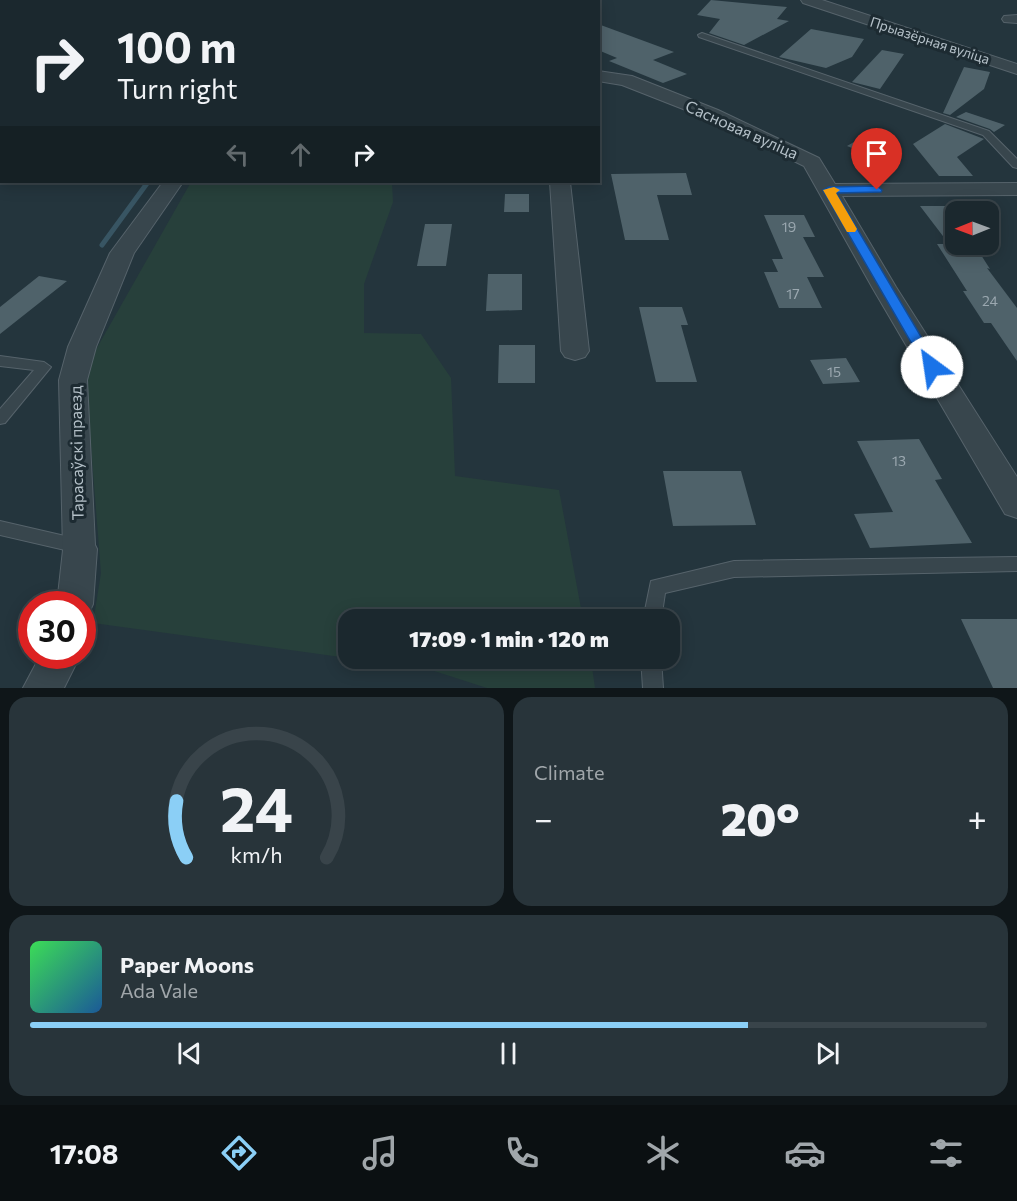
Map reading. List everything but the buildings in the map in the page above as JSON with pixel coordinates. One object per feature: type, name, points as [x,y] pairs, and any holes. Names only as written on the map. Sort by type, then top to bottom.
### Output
[{"type":"street","name":"Прыазёрная вуліца","points":[[808,0],[1017,69]]},
{"type":"street","name":"Сасновая вуліца","points":[[600,76],[626,80],[772,141],[812,162],[884,287],[1017,505]]},
{"type":"street","name":"Тарасаўскі праезд","points":[[76,591],[80,549],[78,546],[73,380],[82,347],[122,253],[172,183]]},
{"type":"street","points":[[560,183],[575,351]]},
{"type":"street","points":[[829,190],[1017,189]]},
{"type":"street","points":[[43,688],[53,669]]},
{"type":"lane","points":[[702,35],[986,133],[1017,165]]},
{"type":"lane","points":[[0,361],[44,367],[0,419]]},
{"type":"lane","points":[[0,528],[78,546]]},
{"type":"lane","points":[[654,609],[657,587],[734,569],[1017,564]]},
{"type":"lane","points":[[652,669],[653,688]]},
{"type":"green space","points":[[190,183],[392,183],[393,202],[364,284],[364,333],[421,334],[451,378],[455,476],[559,490],[581,609],[338,609],[338,657],[96,623],[96,604],[101,573],[85,369]]},
{"type":"green space","points":[[428,669],[592,669],[595,688],[487,688]]},
{"type":"waterway","points":[[102,245],[147,183]]},
{"type":"slow traffic","points":[[834,190],[829,190],[851,229]]},
{"type":"route","points":[[877,190],[829,190],[932,367]]}]
